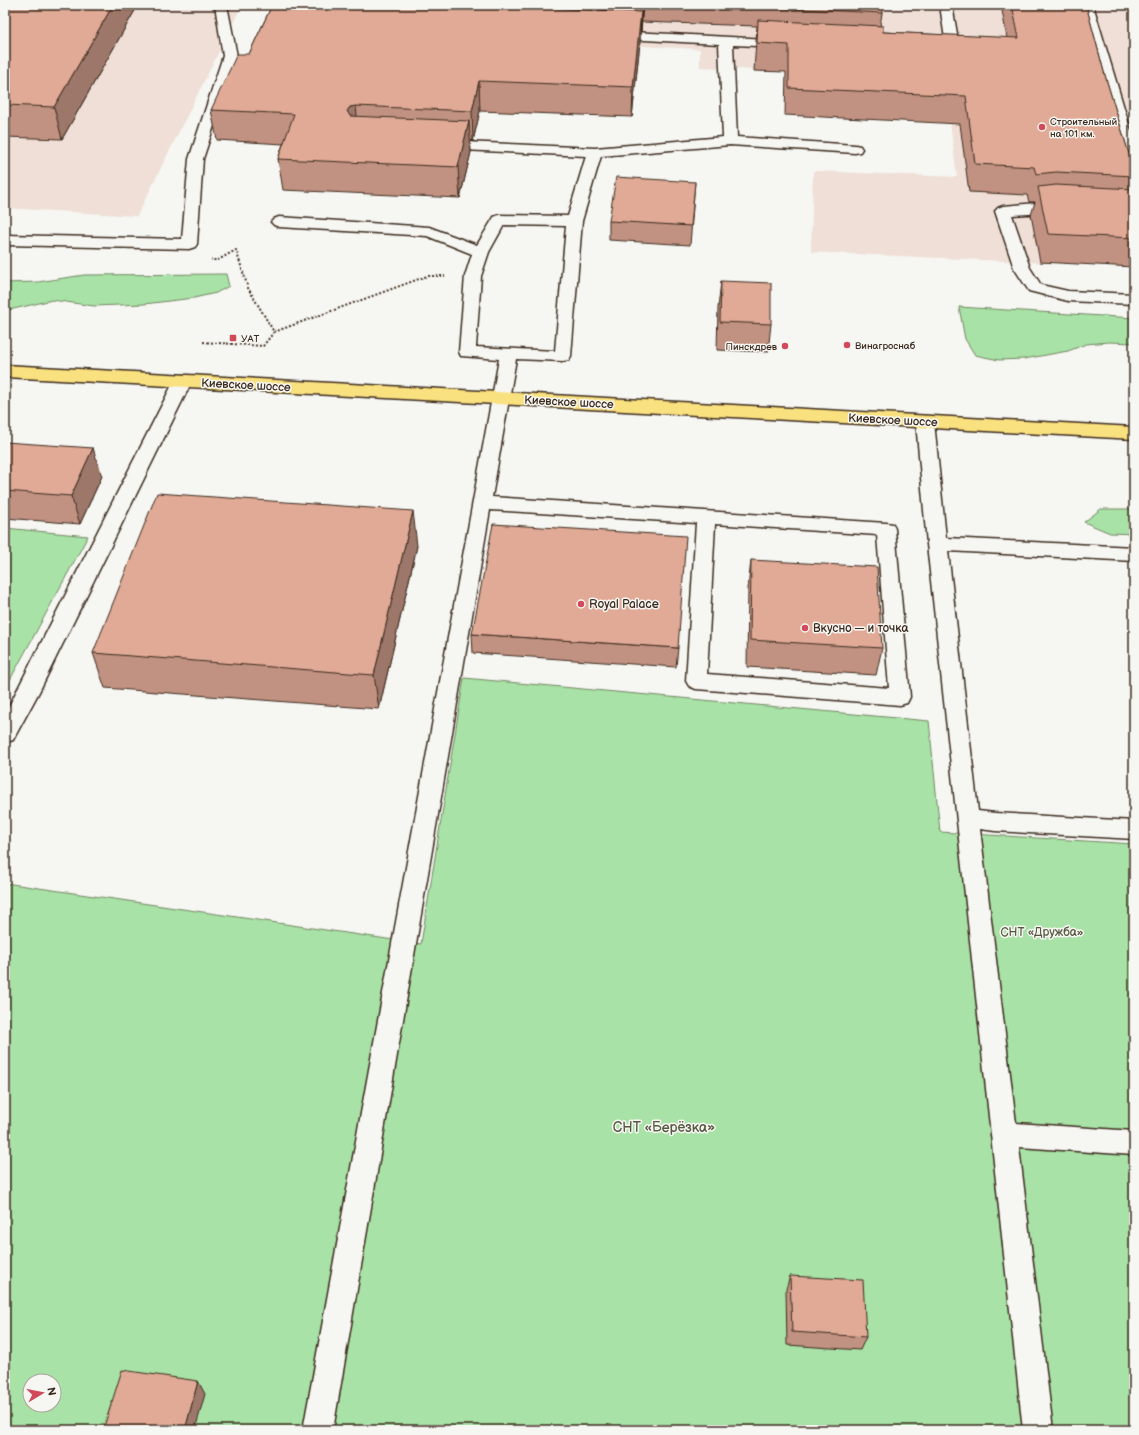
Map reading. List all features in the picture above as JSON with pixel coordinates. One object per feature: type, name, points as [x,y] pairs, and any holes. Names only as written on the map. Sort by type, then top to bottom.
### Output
[{"type":"highway","name":"Киевское шоссе","points":[[5,371],[1134,433]]},
{"type":"street","points":[[5,734],[28,692],[183,381]]},
{"type":"lane","points":[[5,240],[189,244],[196,159],[230,56],[221,5]]},
{"type":"lane","points":[[929,50],[953,51],[946,5]]},
{"type":"lane","points":[[1086,5],[1134,166]]},
{"type":"lane","points":[[600,35],[796,44]]},
{"type":"lane","points":[[726,40],[730,141]]},
{"type":"lane","points":[[430,145],[595,152],[730,141],[855,149]]},
{"type":"lane","points":[[574,221],[499,220],[481,252],[473,276],[467,352],[563,356],[574,221],[595,152]]},
{"type":"lane","points":[[1079,208],[1048,207],[1003,211],[1022,268],[1035,288],[1068,296],[1134,299]]},
{"type":"lane","points":[[279,222],[429,232],[481,252]]},
{"type":"lane","points":[[318,1430],[508,354]]},
{"type":"lane","points":[[925,422],[937,544],[1038,1430]]},
{"type":"lane","points":[[482,503],[706,519],[886,529],[900,698],[696,680],[706,519]]},
{"type":"lane","points":[[937,544],[1134,554]]},
{"type":"lane","points":[[968,818],[995,822],[1134,830]]},
{"type":"lane","points":[[1005,1134],[1134,1143]]},
{"type":"path","points":[[210,260],[218,260],[236,250],[248,288],[274,332]]},
{"type":"path","points":[[203,342],[263,346],[274,332],[427,276],[473,276]]},
{"type":"shaded area","points":[[5,5],[242,5],[137,216],[5,208]]},
{"type":"shaded area","name":"Строительный на 101 км.","points":[[336,5],[1134,5],[1134,267],[811,252],[813,171],[957,177],[945,82],[892,77],[700,67],[700,49],[325,30]]},
{"type":"green space","points":[[226,274],[229,286],[216,293],[194,298],[144,304],[94,306],[52,300],[5,311],[5,283],[38,282],[84,275]]},
{"type":"green space","points":[[959,307],[1134,318],[1134,343],[1109,342],[1086,344],[1068,351],[1024,359],[999,360],[975,355],[965,339]]},
{"type":"green space","points":[[1101,509],[1134,509],[1134,534],[1110,533],[1084,522]]},
{"type":"green space","points":[[5,528],[88,536],[5,689]]},
{"type":"green space","name":"СНТ «Берёзка»","points":[[464,678],[929,721],[940,832],[1134,844],[1134,1430],[5,1430],[5,883],[421,944]]},
{"type":"building","points":[[5,5],[113,5],[54,107],[5,105]]},
{"type":"building","points":[[272,5],[476,5],[641,12],[633,87],[479,81],[472,111],[356,106],[350,107],[347,111],[350,116],[469,121],[458,167],[278,159],[294,114],[211,110],[237,54],[249,54]]},
{"type":"building","points":[[759,5],[881,5],[882,13],[759,7]]},
{"type":"building","points":[[1012,5],[1086,5],[1104,72],[1129,154],[1134,154],[1134,176],[1056,172],[1036,174],[1034,167],[975,164],[966,96],[789,88],[789,45],[757,43],[758,20],[883,26],[883,32],[1019,38]]},
{"type":"building","points":[[616,177],[695,182],[691,226],[609,221]]},
{"type":"building","points":[[1056,185],[1134,189],[1134,238],[1048,234],[1038,187]]},
{"type":"building","points":[[721,281],[771,283],[771,324],[720,322]]},
{"type":"building","points":[[5,442],[93,448],[71,496],[5,491]]},
{"type":"building","points":[[157,493],[413,511],[374,675],[93,653]]},
{"type":"building","name":"Royal Palace","points":[[493,524],[686,536],[678,648],[472,634]]},
{"type":"building","points":[[751,560],[877,567],[882,648],[750,640]]},
{"type":"building","points":[[790,1276],[863,1280],[866,1337],[792,1332]]},
{"type":"building","points":[[122,1370],[198,1381],[185,1430],[103,1430]]},
{"type":"place","name":"Строительный на 101 км.","points":[[1042,127]]},
{"type":"place","name":"УАТ","points":[[233,338]]},
{"type":"place","name":"Винагроснаб","points":[[847,345]]},
{"type":"place","name":"Пинскдрев","points":[[785,346]]},
{"type":"place","name":"Royal Palace","points":[[581,604]]},
{"type":"place","name":"Вкусно — и точка","points":[[805,628]]},
{"type":"park label","name":"СНТ «Дружба»","points":[[1042,932]]}]
